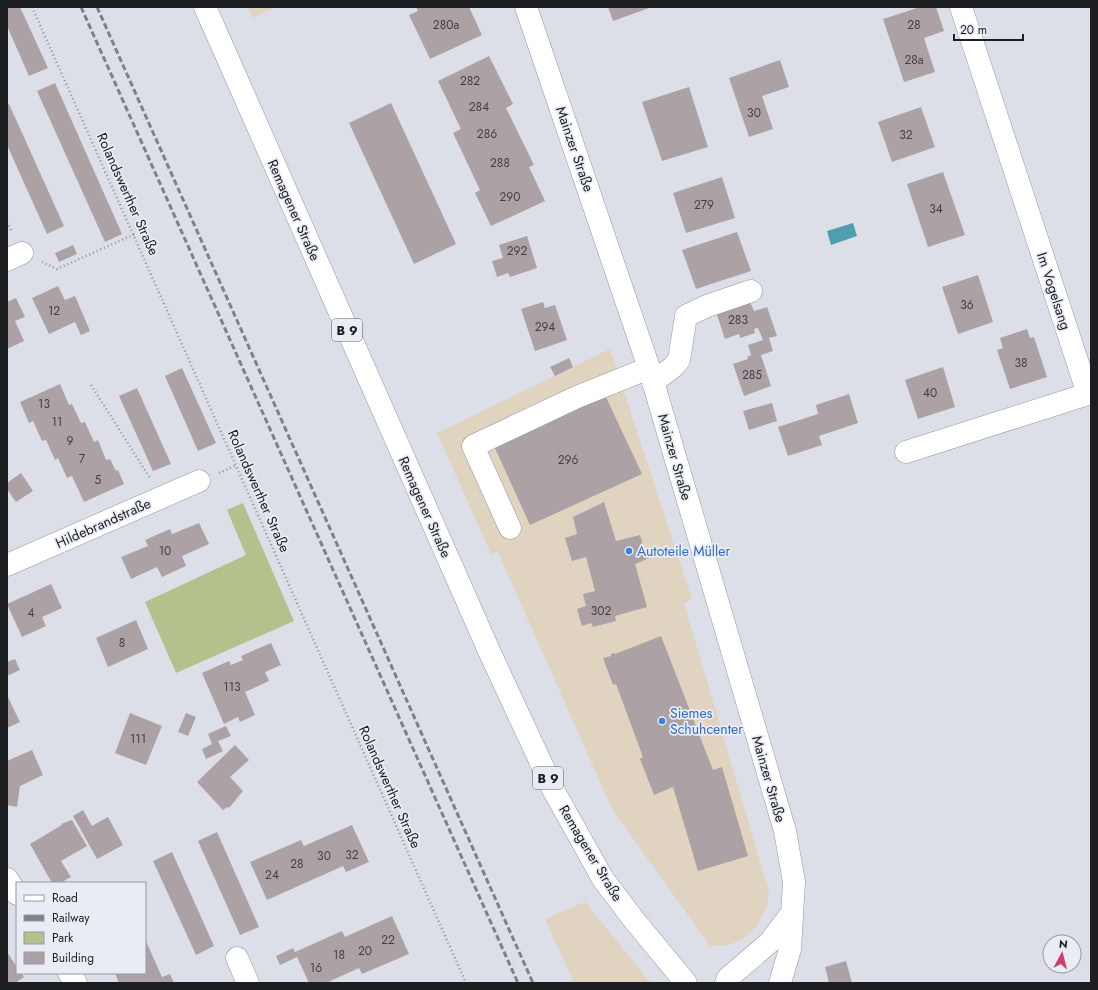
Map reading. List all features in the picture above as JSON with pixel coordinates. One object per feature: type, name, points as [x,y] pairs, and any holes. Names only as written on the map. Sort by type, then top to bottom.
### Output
[{"type":"main road","name":"Remagener Straße","points":[[205,7],[490,653],[555,793],[603,879],[634,920],[686,983]]},
{"type":"main road","name":"Mainzer Straße","points":[[526,7],[651,375],[785,831],[794,875],[790,949],[780,983]]},
{"type":"main road","name":"Im Vogelsang","points":[[906,452],[1088,394],[961,7]]},
{"type":"main road","points":[[510,528],[473,446],[577,397],[673,367],[679,360],[686,316],[708,306],[751,291]]},
{"type":"main road","name":"Hildebrandstraße","points":[[7,565],[199,481]]},
{"type":"main road","points":[[7,879],[16,892]]},
{"type":"main road","points":[[726,983],[728,978],[770,942],[791,914]]},
{"type":"main road","points":[[237,958],[248,983]]},
{"type":"main road","points":[[70,974],[76,983]]},
{"type":"path","name":"Rolandswerther Straße","points":[[32,7],[135,234],[466,983]]},
{"type":"path","points":[[15,256],[57,269],[135,234]]},
{"type":"path","points":[[91,385],[162,497]]},
{"type":"shaded area","points":[[248,7],[276,7],[253,18]]},
{"type":"shaded area","points":[[610,349],[692,599],[684,603],[769,892],[767,905],[757,926],[747,936],[725,946],[710,946],[612,809],[498,552],[491,554],[437,433]]},
{"type":"shaded area","points":[[585,902],[651,983],[574,983],[545,919]]},
{"type":"green space","points":[[243,503],[294,621],[176,673],[145,602],[246,555],[227,510]]},
{"type":"water","points":[[853,223],[857,236],[831,245],[827,231]]},
{"type":"building","points":[[7,7],[20,7],[48,68],[29,76],[7,26]]},
{"type":"building","points":[[416,7],[469,7],[482,35],[430,59],[409,15],[418,11]]},
{"type":"building","points":[[608,7],[652,7],[613,21]]},
{"type":"building","points":[[920,7],[936,7],[944,31],[924,38],[935,72],[904,82],[883,19]]},
{"type":"building","points":[[489,56],[513,104],[506,108],[534,165],[529,167],[545,201],[491,226],[475,193],[480,190],[453,133],[461,129],[438,81]]},
{"type":"building","points":[[780,60],[789,87],[762,96],[773,129],[749,137],[729,78]]},
{"type":"building","points":[[55,83],[122,234],[105,242],[37,91]]},
{"type":"building","points":[[689,87],[708,147],[662,161],[642,102]]},
{"type":"building","points":[[391,103],[456,244],[414,264],[349,123]]},
{"type":"building","points":[[9,104],[64,226],[47,234],[7,145],[7,105]]},
{"type":"building","points":[[921,107],[935,147],[892,162],[878,122]]},
{"type":"building","points":[[943,172],[965,235],[928,247],[907,184]]},
{"type":"building","points":[[722,177],[735,218],[686,233],[673,193]]},
{"type":"building","points":[[737,232],[751,271],[696,289],[682,250]]},
{"type":"building","points":[[527,236],[537,268],[510,277],[508,273],[497,277],[492,261],[503,258],[499,245]]},
{"type":"building","points":[[73,245],[77,254],[59,262],[55,253]]},
{"type":"building","points":[[978,275],[993,322],[958,334],[942,287]]},
{"type":"building","points":[[58,286],[65,300],[75,296],[90,331],[81,335],[75,322],[49,334],[32,298]]},
{"type":"building","points":[[16,298],[25,317],[15,321],[24,341],[7,349],[7,302]]},
{"type":"building","points":[[543,302],[545,308],[555,305],[567,340],[535,351],[521,309]]},
{"type":"building","points":[[750,302],[754,311],[767,307],[777,336],[769,338],[773,351],[761,355],[771,386],[744,396],[733,364],[748,359],[747,357],[751,355],[748,345],[763,340],[758,328],[754,329],[755,333],[740,338],[739,334],[725,339],[716,312]]},
{"type":"building","points":[[1027,329],[1030,338],[1034,337],[1047,377],[1010,389],[997,350],[1003,348],[1000,338]]},
{"type":"building","points":[[569,358],[573,367],[555,376],[550,367]]},
{"type":"building","points":[[943,367],[955,407],[918,419],[905,380]]},
{"type":"building","points":[[182,368],[216,443],[198,451],[165,376]]},
{"type":"building","points":[[60,384],[69,405],[72,404],[81,423],[85,422],[94,442],[98,440],[106,460],[110,459],[116,471],[118,470],[124,484],[84,502],[72,476],[67,478],[58,458],[55,460],[46,440],[42,441],[33,421],[29,423],[20,402]]},
{"type":"building","points":[[137,388],[171,464],[153,471],[119,396]]},
{"type":"building","points":[[849,394],[858,423],[819,436],[822,445],[788,456],[778,427],[818,414],[816,405]]},
{"type":"building","points":[[605,395],[642,474],[530,525],[494,446]]},
{"type":"building","points":[[772,403],[777,421],[749,430],[743,411]]},
{"type":"building","points":[[21,473],[33,491],[16,502],[7,489],[7,483]]},
{"type":"building","points":[[604,502],[616,541],[640,535],[647,559],[635,564],[647,607],[615,616],[616,621],[593,627],[591,623],[582,626],[577,609],[586,606],[583,594],[595,591],[586,557],[572,561],[565,538],[577,534],[573,517]]},
{"type":"building","points":[[199,523],[209,544],[182,556],[186,566],[162,577],[157,567],[131,579],[121,557],[148,546],[145,540],[170,529],[172,534]]},
{"type":"building","points":[[51,584],[62,608],[42,617],[46,626],[22,637],[7,604]]},
{"type":"building","points":[[136,620],[148,649],[108,667],[96,638]]},
{"type":"building","name":"Siemes Schuhcenter","points":[[661,636],[713,770],[722,767],[748,856],[698,871],[673,787],[654,795],[640,759],[643,757],[616,684],[613,685],[603,658]]},
{"type":"building","points":[[271,643],[281,665],[265,672],[269,681],[245,692],[255,715],[240,722],[238,717],[224,724],[202,673],[229,661],[231,665],[243,660],[241,656]]},
{"type":"building","points":[[15,659],[20,670],[7,676],[7,662]]},
{"type":"building","points":[[7,695],[20,722],[7,728]]},
{"type":"building","points":[[130,713],[162,726],[146,765],[115,753]]},
{"type":"building","points":[[186,713],[196,717],[188,736],[178,732]]},
{"type":"building","points":[[226,726],[231,736],[218,741],[223,751],[206,759],[202,749],[212,744],[208,734]]},
{"type":"building","points":[[235,745],[249,760],[230,777],[243,791],[229,808],[227,807],[223,810],[197,782]]},
{"type":"building","points":[[32,750],[43,775],[20,786],[17,807],[7,805],[7,761]]},
{"type":"building","points":[[83,810],[92,826],[108,817],[123,845],[97,859],[73,816]]},
{"type":"building","points":[[72,820],[87,846],[61,861],[71,877],[62,882],[51,882],[30,844],[62,825],[61,824]]},
{"type":"building","points":[[352,825],[369,862],[346,872],[343,866],[267,900],[250,862],[301,840],[304,846]]},
{"type":"building","points":[[217,832],[259,927],[240,935],[198,841]]},
{"type":"building","points":[[172,852],[214,946],[196,955],[153,861]]},
{"type":"building","points":[[392,916],[409,954],[362,974],[359,968],[326,983],[309,983],[297,957],[280,965],[276,956],[293,948],[295,952],[342,931],[345,937]]},
{"type":"building","points":[[146,941],[162,977],[170,974],[174,983],[119,983],[115,974],[146,974]]},
{"type":"building","points":[[7,952],[16,966],[16,974],[22,974],[24,977],[15,983],[7,983]]},
{"type":"building","points":[[846,961],[852,983],[829,983],[825,967]]},
{"type":"railway","points":[[81,7],[518,983]]},
{"type":"railway","points":[[97,7],[533,983]]},
{"type":"place","name":"Autoteile Müller","points":[[629,551]]},
{"type":"place","name":"Siemes Schuhcenter","points":[[662,721]]}]
